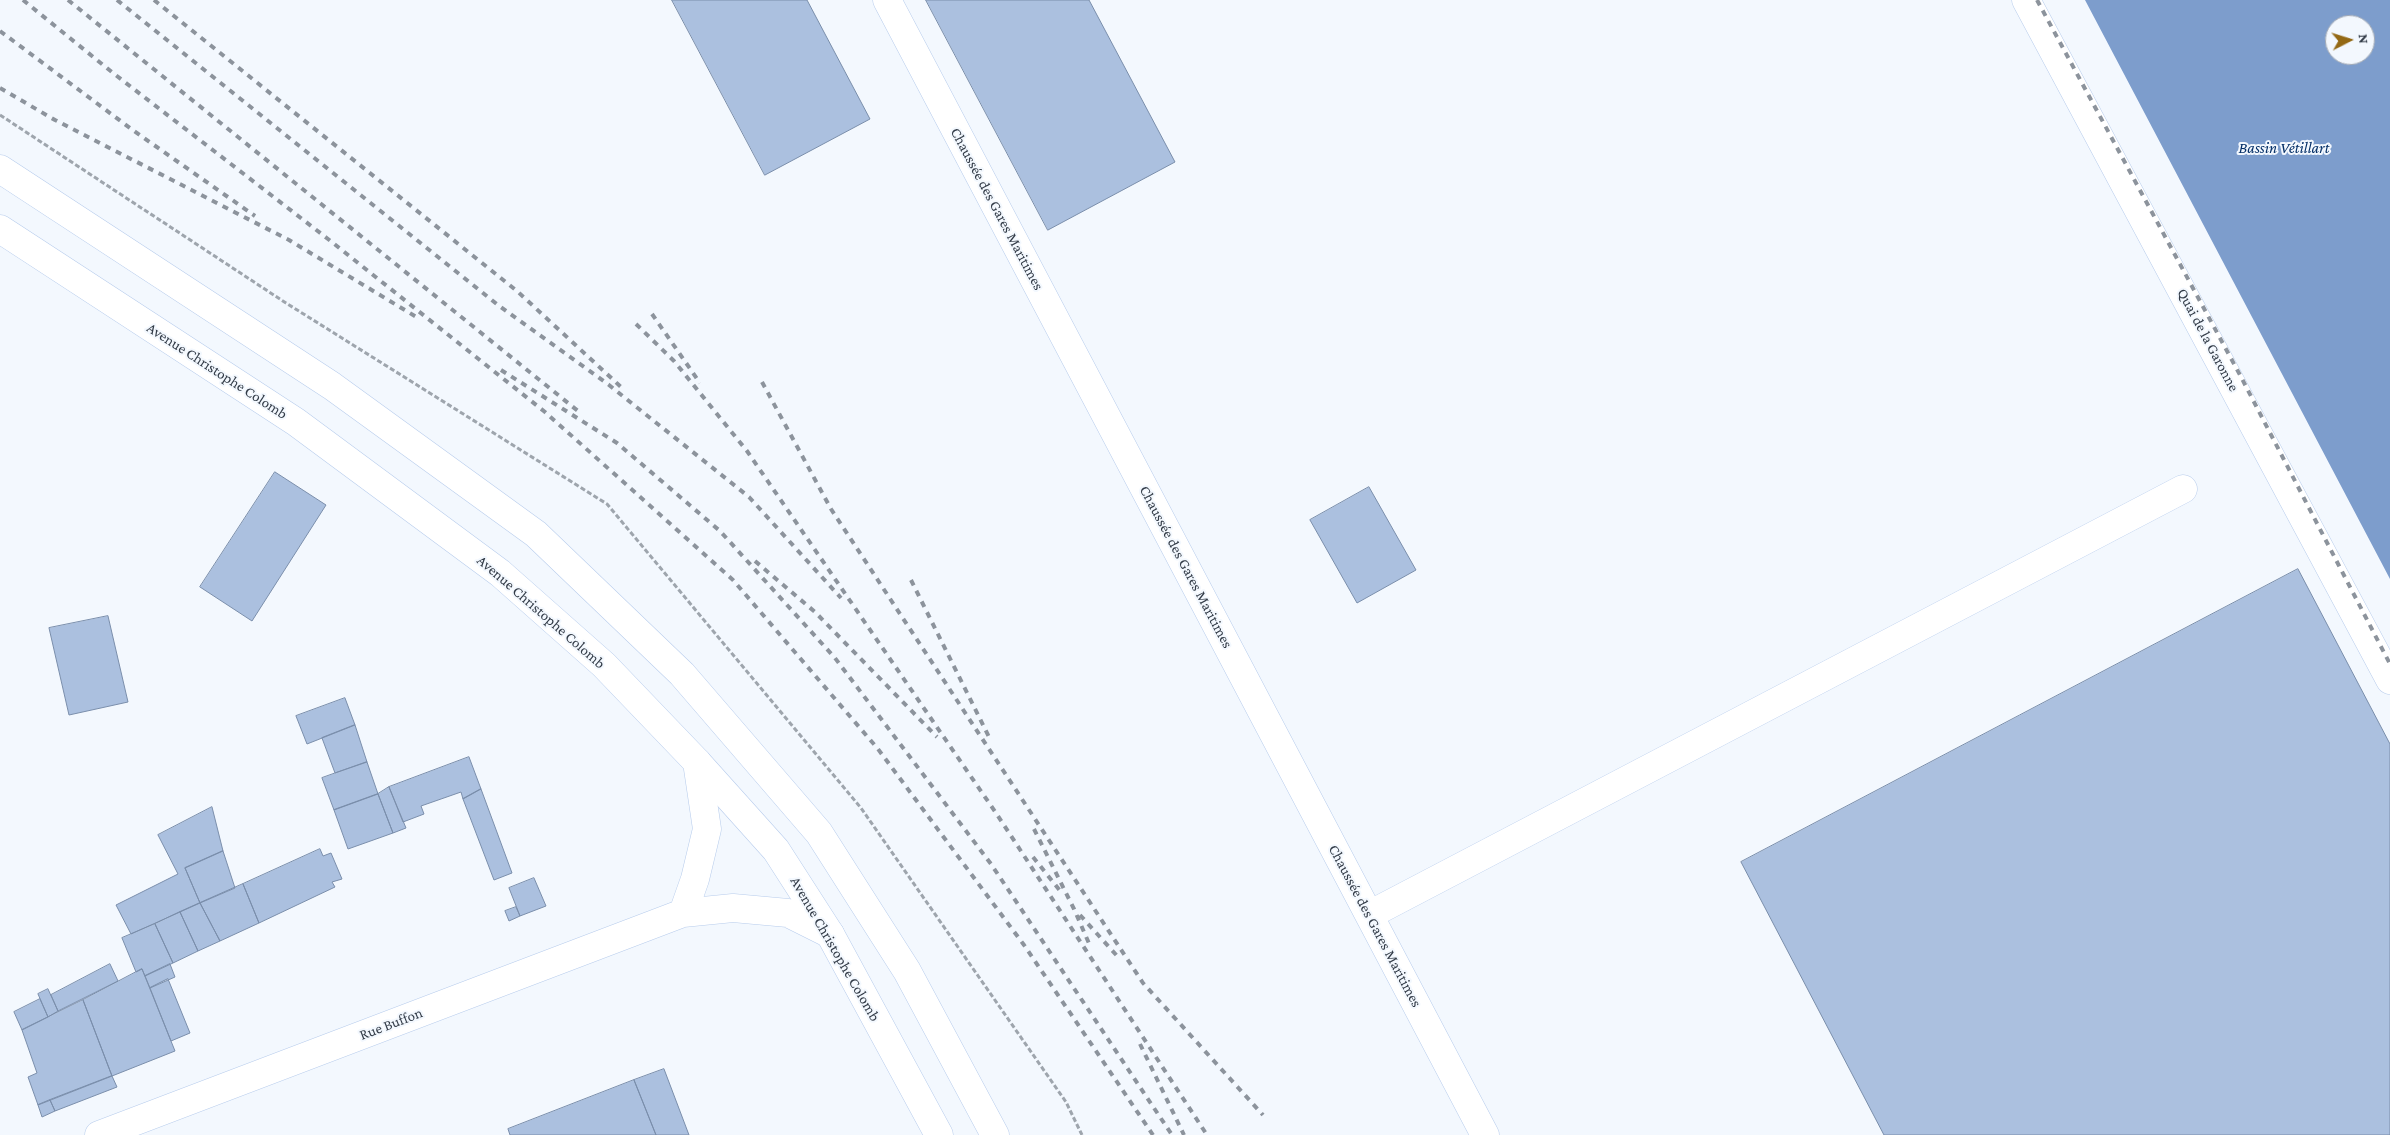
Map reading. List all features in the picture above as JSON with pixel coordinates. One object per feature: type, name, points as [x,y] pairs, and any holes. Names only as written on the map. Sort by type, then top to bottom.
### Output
[{"type":"main road","name":"Chaussée des Gares Maritimes","points":[[887,0],[1485,1135]]},
{"type":"main road","name":"Quai de la Garonne","points":[[2026,0],[2390,680]]},
{"type":"main road","points":[[0,170],[332,386],[536,534],[682,674],[819,833],[907,971],[995,1135]]},
{"type":"main road","name":"Avenue Christophe Colomb","points":[[0,229],[296,422],[500,573],[604,665],[697,762],[776,850],[830,934],[939,1135]]},
{"type":"main road","points":[[1369,915],[2184,489]]},
{"type":"main road","points":[[683,914],[695,879],[707,829],[697,762]]},
{"type":"main road","name":"Rue Buffon","points":[[99,1135],[683,914],[732,908],[788,913],[830,934]]},
{"type":"water","name":"Bassin Vétillart","points":[[2085,0],[2390,0],[2390,579]]},
{"type":"building","points":[[672,0],[807,0],[870,119],[765,175]]},
{"type":"building","points":[[926,0],[1089,0],[1175,162],[1048,230]]},
{"type":"building","points":[[275,472],[326,505],[252,621],[200,587]]},
{"type":"building","points":[[1369,487],[1416,570],[1357,603],[1310,520]]},
{"type":"building","points":[[2298,569],[2390,744],[2390,1135],[1884,1135],[1741,862]]},
{"type":"building","points":[[108,616],[128,702],[69,715],[49,628]]},
{"type":"building","points":[[345,698],[355,725],[307,744],[296,716]]},
{"type":"building","points":[[355,725],[367,762],[335,773],[322,738]]},
{"type":"building","points":[[469,757],[481,789],[463,799],[461,792],[421,806],[424,814],[403,822],[389,787]]},
{"type":"building","points":[[367,762],[378,794],[334,810],[322,778]]},
{"type":"building","points":[[389,787],[406,828],[393,833],[378,794]]},
{"type":"building","points":[[481,789],[512,873],[494,880],[463,799]]},
{"type":"building","points":[[378,794],[393,833],[348,849],[334,810]]},
{"type":"building","points":[[212,807],[223,851],[185,868],[200,903],[131,934],[116,905],[178,874],[158,835]]},
{"type":"building","points":[[320,849],[323,856],[331,853],[342,879],[332,882],[335,887],[259,923],[243,884]]},
{"type":"building","points":[[223,851],[235,888],[200,903],[185,868]]},
{"type":"building","points":[[534,878],[546,906],[520,916],[509,888]]},
{"type":"building","points":[[243,884],[259,923],[220,941],[200,903]]},
{"type":"building","points":[[200,903],[220,941],[198,951],[180,912]]},
{"type":"building","points":[[516,907],[520,916],[509,921],[505,911]]},
{"type":"building","points":[[180,912],[198,951],[173,963],[155,924]]},
{"type":"building","points":[[155,924],[173,963],[145,976],[142,969],[136,972],[122,938]]},
{"type":"building","points":[[110,964],[118,981],[58,1011],[51,995]]},
{"type":"building","points":[[170,964],[175,977],[150,988],[145,976]]},
{"type":"building","points":[[142,969],[175,1051],[112,1076],[83,1000]]},
{"type":"building","points":[[168,979],[190,1033],[171,1041],[150,988]]},
{"type":"building","points":[[48,989],[58,1011],[48,1017],[38,994]]},
{"type":"building","points":[[40,999],[48,1017],[22,1030],[14,1012]]},
{"type":"building","points":[[83,1000],[112,1076],[38,1105],[28,1077],[37,1073],[22,1030]]},
{"type":"building","points":[[664,1069],[689,1135],[656,1135],[634,1080]]},
{"type":"building","points":[[112,1076],[117,1087],[55,1111],[50,1100]]},
{"type":"building","points":[[634,1080],[656,1135],[510,1135],[508,1129]]},
{"type":"building","points":[[50,1100],[55,1111],[42,1117],[38,1105]]},
{"type":"railway","points":[[23,0],[113,73],[328,239],[545,412],[733,580],[878,749],[1024,945],[1153,1135]]},
{"type":"railway","points":[[68,0],[578,411]]},
{"type":"railway","points":[[117,0],[498,305],[609,385],[749,497],[841,598]]},
{"type":"railway","points":[[154,0],[517,291],[621,387]]},
{"type":"railway","points":[[2037,0],[2240,375],[2390,664]]},
{"type":"railway","points":[[0,31],[134,131],[255,216]]},
{"type":"railway","points":[[0,88],[55,120],[289,240],[418,318]]},
{"type":"railway","points":[[652,314],[700,383]]},
{"type":"railway","points":[[636,324],[674,361],[747,451],[996,813],[1207,1135]]},
{"type":"railway","points":[[501,370],[617,443],[720,531],[835,658],[991,864],[1172,1135]]},
{"type":"railway","points":[[762,382],[831,509],[1143,983],[1263,1115]]},
{"type":"railway","points":[[755,561],[815,612],[937,737]]},
{"type":"railway","points":[[911,580],[991,741]]},
{"type":"railway","points":[[1034,829],[1074,909],[1091,948]]},
{"type":"railway","points":[[1033,857],[1061,892]]},
{"type":"railway","points":[[1080,915],[1119,958]]},
{"type":"railway","points":[[1140,1044],[1184,1135]]}]
